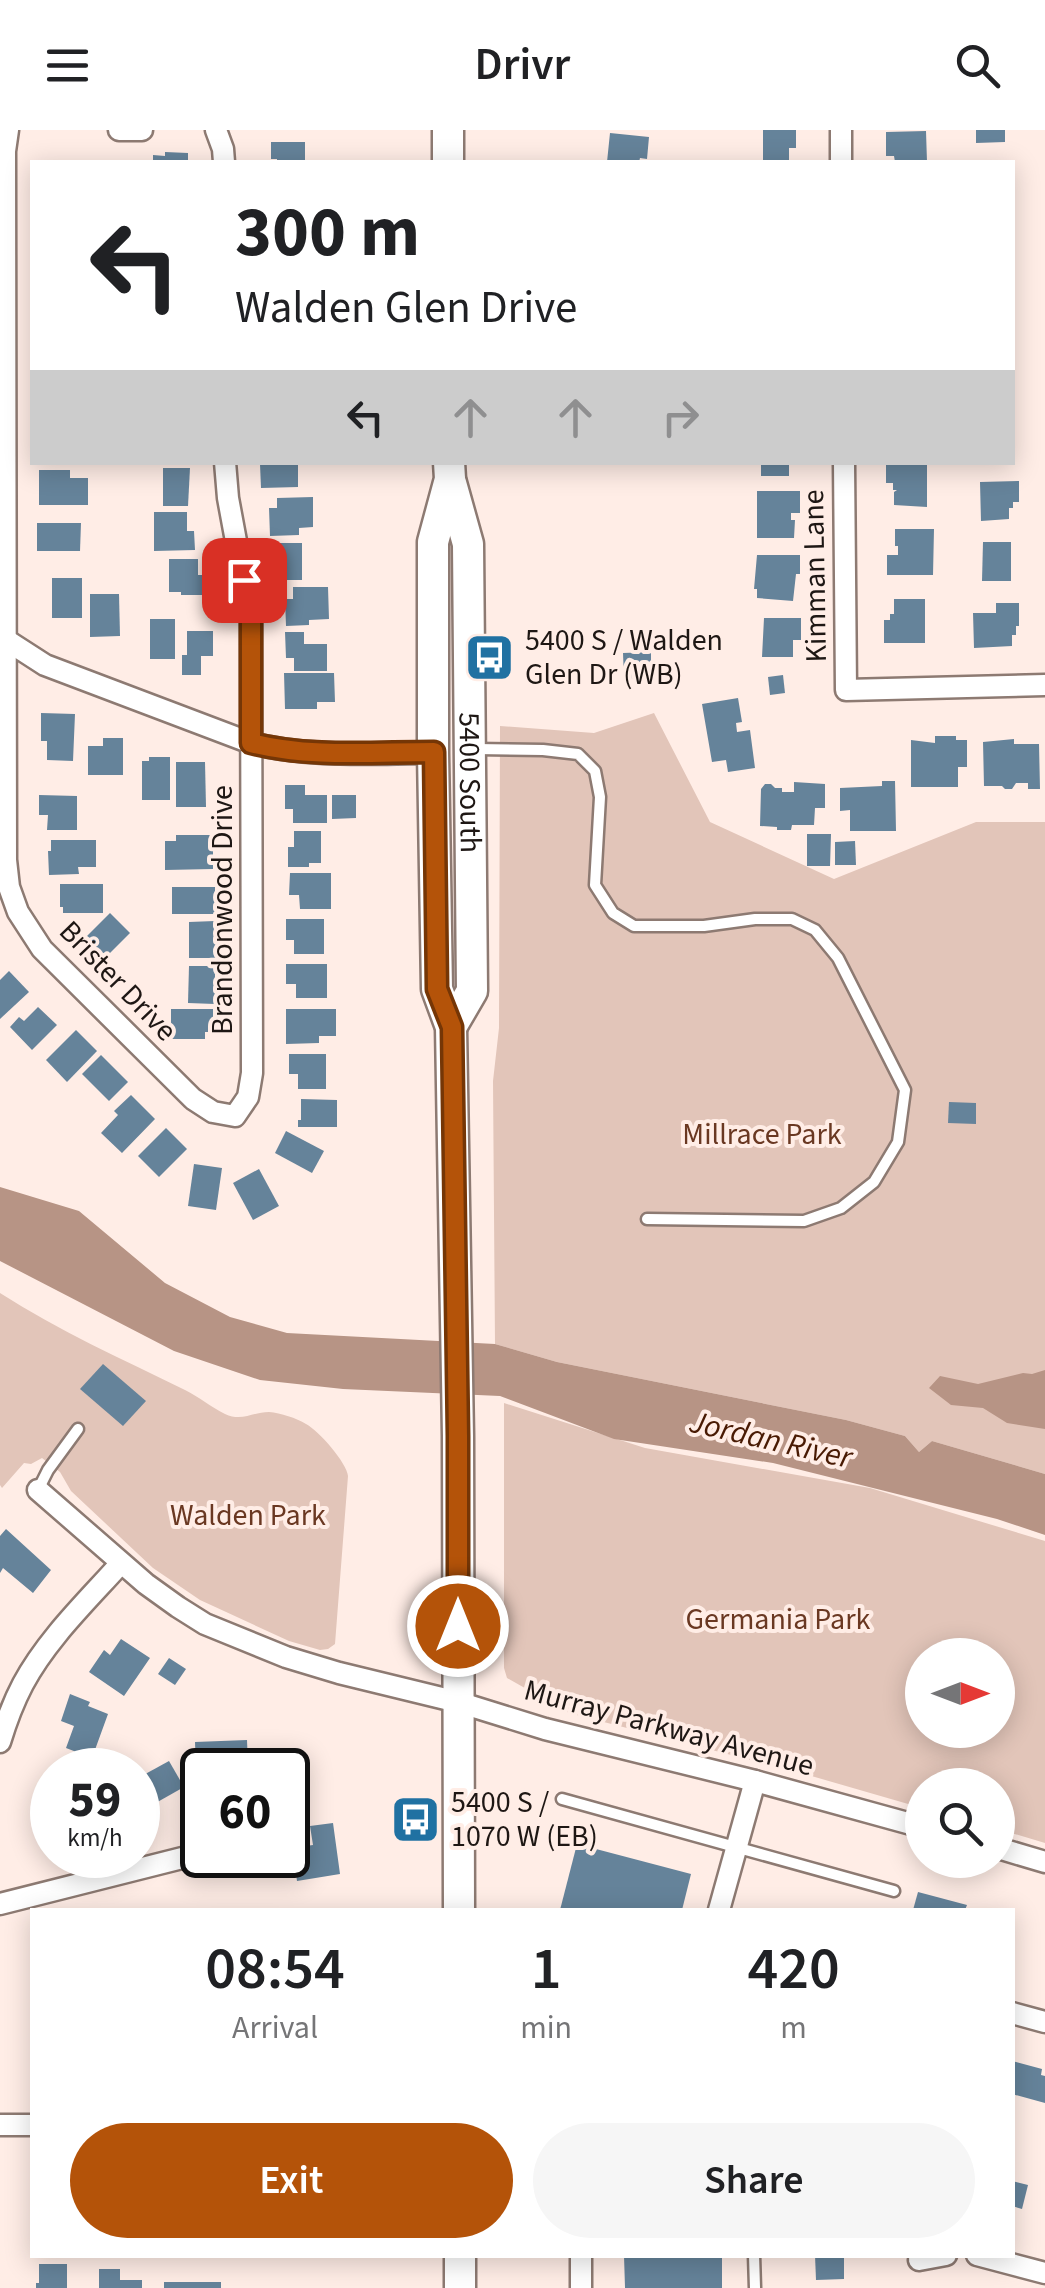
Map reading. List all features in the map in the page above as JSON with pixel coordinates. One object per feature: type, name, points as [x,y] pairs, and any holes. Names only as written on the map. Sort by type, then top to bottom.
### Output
[{"type":"main road","points":[[448,130],[448,160]]},
{"type":"main road","name":"5400 South","points":[[450,470],[468,544],[472,991],[452,1027]]},
{"type":"main road","name":"5400 South","points":[[450,470],[434,542],[434,752],[437,989],[452,1027],[458,1436],[458,1908]]},
{"type":"main road","points":[[460,2258],[460,2288]]},
{"type":"street","name":"Brister Drive","points":[[8,130],[2,637],[3,812],[9,887],[18,912],[42,949],[193,1099],[213,1112],[236,1116]]},
{"type":"street","points":[[119,130],[142,130]]},
{"type":"street","points":[[216,130],[224,160]]},
{"type":"street","points":[[841,130],[841,160]]},
{"type":"street","name":"Brandonwood Drive","points":[[224,465],[250,614],[252,1073],[248,1096],[236,1116]]},
{"type":"street","name":"Kimman Lane","points":[[844,465],[846,690],[1045,685]]},
{"type":"street","points":[[2,637],[45,665],[251,743],[304,752],[434,752]]},
{"type":"street","name":"Murray Parkway Avenue","points":[[38,1490],[146,1584],[205,1624],[236,1638],[339,1673],[905,1823]]},
{"type":"street","points":[[0,1742],[23,1684],[41,1655],[120,1563]]},
{"type":"street","points":[[721,1908],[755,1781]]},
{"type":"street","points":[[1015,1853],[1045,1862]]},
{"type":"street","points":[[0,1904],[180,1859]]},
{"type":"street","points":[[1015,2014],[1045,2022]]},
{"type":"street","points":[[0,2124],[30,2125]]},
{"type":"street","points":[[581,2258],[581,2288]]},
{"type":"street","points":[[919,2260],[930,2258]]},
{"type":"street","points":[[989,2258],[1045,2273]]},
{"type":"lane","points":[[471,749],[578,754],[596,772],[600,797],[596,885],[612,912],[634,926],[704,926],[792,919],[815,930],[838,958],[904,1090],[898,1142],[874,1182],[841,1208],[804,1221],[647,1220]]},
{"type":"lane","points":[[38,1490],[78,1429]]},
{"type":"lane","points":[[562,1799],[894,1891]]},
{"type":"lane","points":[[754,2258],[755,2288]]},
{"type":"green space","name":"Millrace Park","points":[[654,713],[710,822],[834,879],[976,822],[1045,822],[1045,1474],[932,1441],[919,1452],[905,1436],[846,1420],[557,1362],[495,1344],[493,1081],[499,1028],[500,726],[594,733]]},
{"type":"green space","name":"Walden Park","points":[[0,1293],[225,1414],[283,1415],[306,1424],[325,1440],[348,1476],[335,1644],[320,1650],[289,1641],[200,1600],[153,1568],[71,1491],[60,1472],[42,1458],[24,1463],[2,1488]]},
{"type":"green space","name":"Germania Park","points":[[504,1403],[645,1448],[870,1488],[1045,1541],[1045,1843],[1015,1834],[1015,1768],[905,1768],[905,1803],[569,1713],[507,1678]]},
{"type":"water","name":"Jordan River","points":[[0,1187],[79,1211],[165,1283],[230,1317],[287,1333],[495,1344],[557,1362],[846,1420],[905,1436],[919,1452],[932,1441],[1045,1474],[1045,1535],[997,1519],[773,1463],[614,1439],[500,1396],[343,1389],[260,1380],[174,1351],[0,1261]]},
{"type":"water","points":[[1045,1370],[1045,1429],[1007,1423],[983,1408],[951,1405],[929,1388],[940,1376],[978,1384]]},
{"type":"building","points":[[763,130],[796,130],[796,148],[789,148],[789,160],[763,160]]},
{"type":"building","points":[[976,130],[1005,130],[1005,142],[976,143]]},
{"type":"building","points":[[926,131],[927,160],[895,160],[894,156],[886,156],[886,132]]},
{"type":"building","points":[[610,133],[649,137],[647,159],[607,160]]},
{"type":"building","points":[[271,142],[305,142],[305,160],[271,159]]},
{"type":"building","points":[[165,152],[188,153],[188,160],[153,160],[153,155],[165,156]]},
{"type":"building","points":[[260,465],[298,465],[298,487],[261,488]]},
{"type":"building","points":[[761,465],[789,465],[789,476],[761,476]]},
{"type":"building","points":[[886,465],[927,465],[927,507],[894,505],[897,490],[893,490],[893,483],[886,483]]},
{"type":"building","points":[[163,468],[190,468],[188,506],[163,506]]},
{"type":"building","points":[[39,470],[70,470],[70,478],[88,478],[88,505],[39,505]]},
{"type":"building","points":[[1019,481],[1019,502],[1013,502],[1013,508],[1009,508],[1009,519],[981,521],[980,482]]},
{"type":"building","points":[[757,491],[800,491],[800,513],[791,513],[791,520],[795,520],[794,538],[757,538]]},
{"type":"building","points":[[313,497],[313,527],[299,528],[299,535],[270,536],[269,508],[277,508],[277,498]]},
{"type":"building","points":[[154,512],[187,512],[187,531],[194,531],[195,550],[154,551]]},
{"type":"building","points":[[37,523],[81,523],[80,551],[37,551]]},
{"type":"building","points":[[895,529],[934,529],[933,575],[887,575],[887,555],[898,555]]},
{"type":"building","points":[[983,542],[1011,542],[1011,581],[982,581]]},
{"type":"building","points":[[275,543],[302,543],[302,580],[275,580]]},
{"type":"building","points":[[757,555],[800,555],[793,601],[757,598]]},
{"type":"building","points":[[169,559],[198,559],[203,595],[169,592]]},
{"type":"building","points":[[52,578],[82,578],[82,618],[52,618]]},
{"type":"building","points":[[293,587],[328,587],[329,619],[286,626],[285,599],[293,599]]},
{"type":"building","points":[[90,594],[119,594],[120,636],[90,637]]},
{"type":"building","points":[[894,599],[925,599],[925,643],[884,643],[884,620],[890,620],[890,614],[894,614]]},
{"type":"building","points":[[996,603],[1019,603],[1019,626],[1016,635],[1012,635],[1012,646],[974,648],[973,613],[996,613]]},
{"type":"building","points":[[764,618],[801,618],[801,640],[793,640],[793,657],[762,657]]},
{"type":"building","points":[[150,619],[175,619],[175,659],[150,659]]},
{"type":"building","points":[[187,631],[213,631],[213,656],[201,656],[201,675],[182,675]]},
{"type":"building","points":[[285,632],[304,632],[304,644],[327,644],[327,671],[294,671],[294,658],[286,658]]},
{"type":"building","points":[[651,652],[651,678],[624,679],[623,653]]},
{"type":"building","points":[[284,673],[334,673],[335,702],[317,702],[317,709],[285,709]]},
{"type":"building","points":[[783,675],[785,693],[770,695],[768,677]]},
{"type":"building","points":[[738,698],[742,722],[736,723],[737,732],[750,730],[755,768],[728,772],[726,760],[712,762],[702,704]]},
{"type":"building","points":[[41,713],[75,714],[73,761],[47,760],[47,741],[41,741]]},
{"type":"building","points":[[935,736],[967,740],[967,767],[958,767],[958,787],[911,787],[911,740],[935,743]]},
{"type":"building","points":[[103,738],[123,738],[123,775],[88,775],[88,746],[103,746]]},
{"type":"building","points":[[1014,739],[1014,744],[1039,744],[1040,789],[1028,789],[1028,783],[1016,783],[1012,789],[984,786],[983,742]]},
{"type":"building","points":[[149,757],[170,757],[170,800],[142,800],[142,761],[149,761]]},
{"type":"building","points":[[176,762],[205,762],[206,807],[176,807]]},
{"type":"building","points":[[882,781],[895,781],[896,831],[850,831],[850,810],[840,811],[840,788],[882,786]]},
{"type":"building","points":[[794,782],[825,784],[825,808],[815,808],[814,825],[792,825],[791,830],[760,826],[761,789],[771,784],[782,788],[782,792],[794,792]]},
{"type":"building","points":[[285,785],[305,785],[305,795],[327,795],[327,823],[293,823],[293,809],[285,809]]},
{"type":"building","points":[[39,795],[77,796],[77,830],[47,830],[48,815],[39,815]]},
{"type":"building","points":[[332,795],[356,795],[356,818],[332,819]]},
{"type":"building","points":[[294,831],[321,831],[321,863],[288,867],[288,847],[294,847]]},
{"type":"building","points":[[807,834],[831,834],[830,866],[807,866]]},
{"type":"building","points":[[176,835],[213,835],[213,869],[165,870],[165,841],[176,841]]},
{"type":"building","points":[[51,840],[96,840],[96,867],[78,867],[79,874],[49,875]]},
{"type":"building","points":[[855,841],[856,865],[835,865],[835,842]]},
{"type":"building","points":[[290,873],[331,873],[331,909],[300,909],[299,895],[289,895]]},
{"type":"building","points":[[60,884],[103,884],[103,913],[63,913]]},
{"type":"building","points":[[172,887],[215,887],[215,914],[172,914]]},
{"type":"building","points":[[110,913],[130,933],[102,961],[82,941]]},
{"type":"building","points":[[286,919],[324,919],[324,954],[294,954],[294,940],[286,940]]},
{"type":"building","points":[[215,921],[216,958],[189,958],[189,922]]},
{"type":"building","points":[[286,964],[327,964],[327,998],[296,998],[296,984],[286,984]]},
{"type":"building","points":[[189,966],[215,966],[215,1004],[188,1003]]},
{"type":"building","points":[[9,971],[29,992],[0,1019],[0,980]]},
{"type":"building","points":[[38,1007],[57,1025],[32,1050],[10,1027],[19,1017],[24,1021]]},
{"type":"building","points":[[171,1009],[213,1009],[213,1032],[205,1032],[205,1039],[171,1039]]},
{"type":"building","points":[[286,1009],[336,1009],[336,1036],[319,1036],[319,1043],[286,1044]]},
{"type":"building","points":[[76,1030],[97,1051],[67,1082],[46,1060]]},
{"type":"building","points":[[289,1054],[326,1054],[326,1089],[298,1089],[298,1074],[289,1074]]},
{"type":"building","points":[[101,1055],[128,1082],[109,1101],[82,1074]]},
{"type":"building","points":[[131,1095],[155,1119],[122,1153],[101,1133],[118,1115],[114,1111]]},
{"type":"building","points":[[301,1099],[337,1100],[337,1127],[298,1127]]},
{"type":"building","points":[[949,1102],[976,1103],[976,1124],[948,1123]]},
{"type":"building","points":[[166,1128],[187,1149],[159,1177],[138,1156]]},
{"type":"building","points":[[286,1131],[324,1151],[312,1173],[275,1153]]},
{"type":"building","points":[[194,1164],[222,1168],[216,1210],[188,1206]]},
{"type":"building","points":[[259,1169],[279,1206],[253,1220],[233,1183]]},
{"type":"building","points":[[103,1364],[146,1401],[123,1426],[80,1389]]},
{"type":"building","points":[[6,1529],[51,1570],[33,1593],[3,1568],[0,1573],[0,1536]]},
{"type":"building","points":[[121,1639],[150,1658],[124,1696],[89,1672],[104,1650],[110,1655]]},
{"type":"building","points":[[169,1658],[186,1669],[175,1685],[158,1674]]},
{"type":"building","points":[[70,1694],[108,1714],[96,1748],[66,1748],[74,1726],[61,1721]]},
{"type":"building","points":[[247,1740],[247,1748],[195,1748],[195,1742]]},
{"type":"building","points":[[169,1761],[180,1780],[180,1789],[160,1801],[160,1766]]},
{"type":"building","points":[[333,1823],[340,1874],[297,1881],[297,1878],[310,1878],[310,1826]]},
{"type":"building","points":[[577,1844],[691,1874],[682,1908],[561,1908]]},
{"type":"building","points":[[918,1892],[967,1905],[966,1908],[914,1908]]},
{"type":"building","points":[[1015,2062],[1042,2069],[1045,2103],[1015,2095]]},
{"type":"building","points":[[1015,2182],[1028,2185],[1022,2209],[1015,2207]]},
{"type":"building","points":[[624,2258],[722,2258],[722,2288],[625,2288]]},
{"type":"building","points":[[815,2258],[844,2258],[844,2279],[816,2280]]},
{"type":"building","points":[[39,2264],[67,2264],[67,2288],[36,2288]]},
{"type":"building","points":[[99,2269],[120,2269],[120,2280],[142,2280],[142,2288],[99,2288]]},
{"type":"building","points":[[164,2282],[221,2282],[221,2288],[164,2288]]},
{"type":"place","name":"5400 S / Walden Glen Dr (WB)","points":[[490,657]]},
{"type":"place","name":"5400 S / 1070 W (EB)","points":[[416,1819]]},
{"type":"route","points":[[244,580],[251,622],[251,743],[304,752],[434,752],[437,989],[452,1027],[458,1626]]}]
